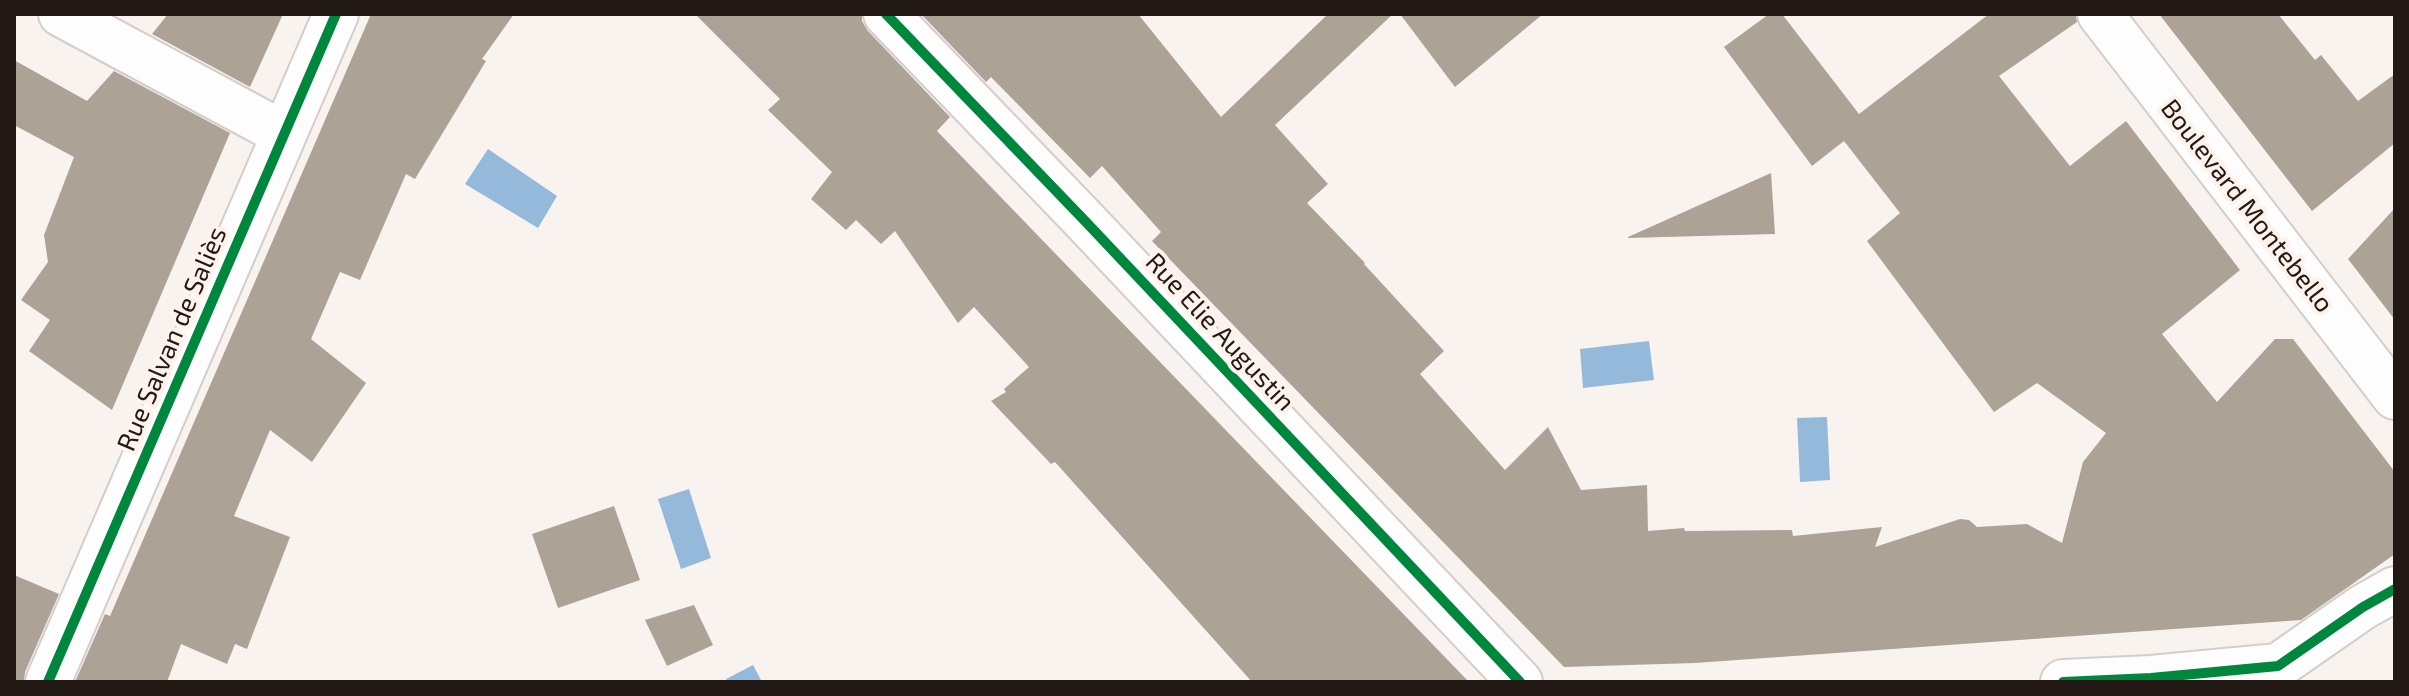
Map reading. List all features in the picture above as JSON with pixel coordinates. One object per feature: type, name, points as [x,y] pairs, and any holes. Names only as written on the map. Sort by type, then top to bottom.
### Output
[{"type":"street","points":[[61,14],[284,134]]},
{"type":"street","name":"Rue Salvan de Saliès","points":[[48,682],[336,14]]},
{"type":"street","name":"Rue Elie Augustin","points":[[886,14],[1520,682]]},
{"type":"street","name":"Boulevard Montebello","points":[[2100,14],[2395,397]]},
{"type":"street","points":[[2063,682],[2151,680],[2278,666],[2363,607],[2395,589]]},
{"type":"water","points":[[488,149],[557,196],[538,228],[465,184]]},
{"type":"water","points":[[1649,341],[1654,380],[1583,388],[1580,349]]},
{"type":"water","points":[[1827,417],[1830,480],[1800,482],[1797,418]]},
{"type":"water","points":[[689,489],[711,558],[681,569],[658,499]]},
{"type":"water","points":[[753,665],[762,682],[728,682],[726,679]]},
{"type":"building","points":[[168,14],[283,14],[250,87],[152,34]]},
{"type":"building","points":[[371,14],[514,14],[482,59],[486,61],[415,179],[406,174],[360,280],[340,272],[311,339],[366,383],[312,462],[270,430],[234,516],[290,537],[247,649],[235,644],[227,664],[181,644],[167,682],[75,682],[105,614],[110,616]]},
{"type":"building","points":[[695,14],[862,14],[868,31],[950,117],[937,131],[1469,682],[1252,682],[1055,462],[1051,464],[991,401],[1006,392],[1004,389],[1029,367],[974,307],[958,323],[895,231],[881,244],[856,220],[846,230],[811,199],[832,172],[768,110],[780,99]]},
{"type":"building","points":[[921,14],[1138,14],[1221,117],[1328,14],[1393,14],[1275,125],[1328,184],[1307,203],[1444,351],[1420,374],[1505,470],[1548,427],[1581,490],[1647,485],[1648,531],[1684,528],[1685,531],[1792,530],[1793,536],[1882,527],[1875,547],[1960,519],[1969,520],[1977,527],[2027,524],[2062,543],[2083,462],[2106,433],[2037,383],[1994,412],[1867,241],[1900,213],[1844,141],[1812,166],[1724,47],[1769,14],[1782,14],[1859,114],[1989,14],[2076,14],[2077,22],[1999,76],[2070,166],[2126,121],[2240,270],[2162,334],[2217,402],[2275,339],[2293,339],[2395,472],[2395,554],[2301,620],[1695,663],[1564,667],[1152,241],[1161,232],[1102,166],[1090,178],[991,77],[986,82]]},
{"type":"building","points":[[1400,14],[1543,14],[1455,87]]},
{"type":"building","points":[[2159,14],[2278,14],[2315,60],[2321,55],[2358,101],[2395,74],[2395,143],[2312,211]]},
{"type":"building","points":[[14,60],[87,101],[114,71],[230,133],[112,410],[29,351],[50,320],[21,300],[48,262],[44,235],[74,157],[14,125]]},
{"type":"building","points":[[1771,173],[1775,234],[1628,238],[1628,237]]},
{"type":"building","points":[[2395,208],[2395,320],[2348,259]]},
{"type":"building","points":[[614,506],[640,580],[558,608],[532,534]]},
{"type":"building","points":[[14,575],[59,594],[25,672],[24,682],[14,682]]},
{"type":"building","points":[[694,605],[713,645],[667,666],[645,620]]},
{"type":"cycle path","points":[[48,682],[336,14]]},
{"type":"cycle path","points":[[886,14],[1520,682]]},
{"type":"cycle path","points":[[2063,682],[2151,678],[2278,666],[2363,607],[2395,589]]}]
